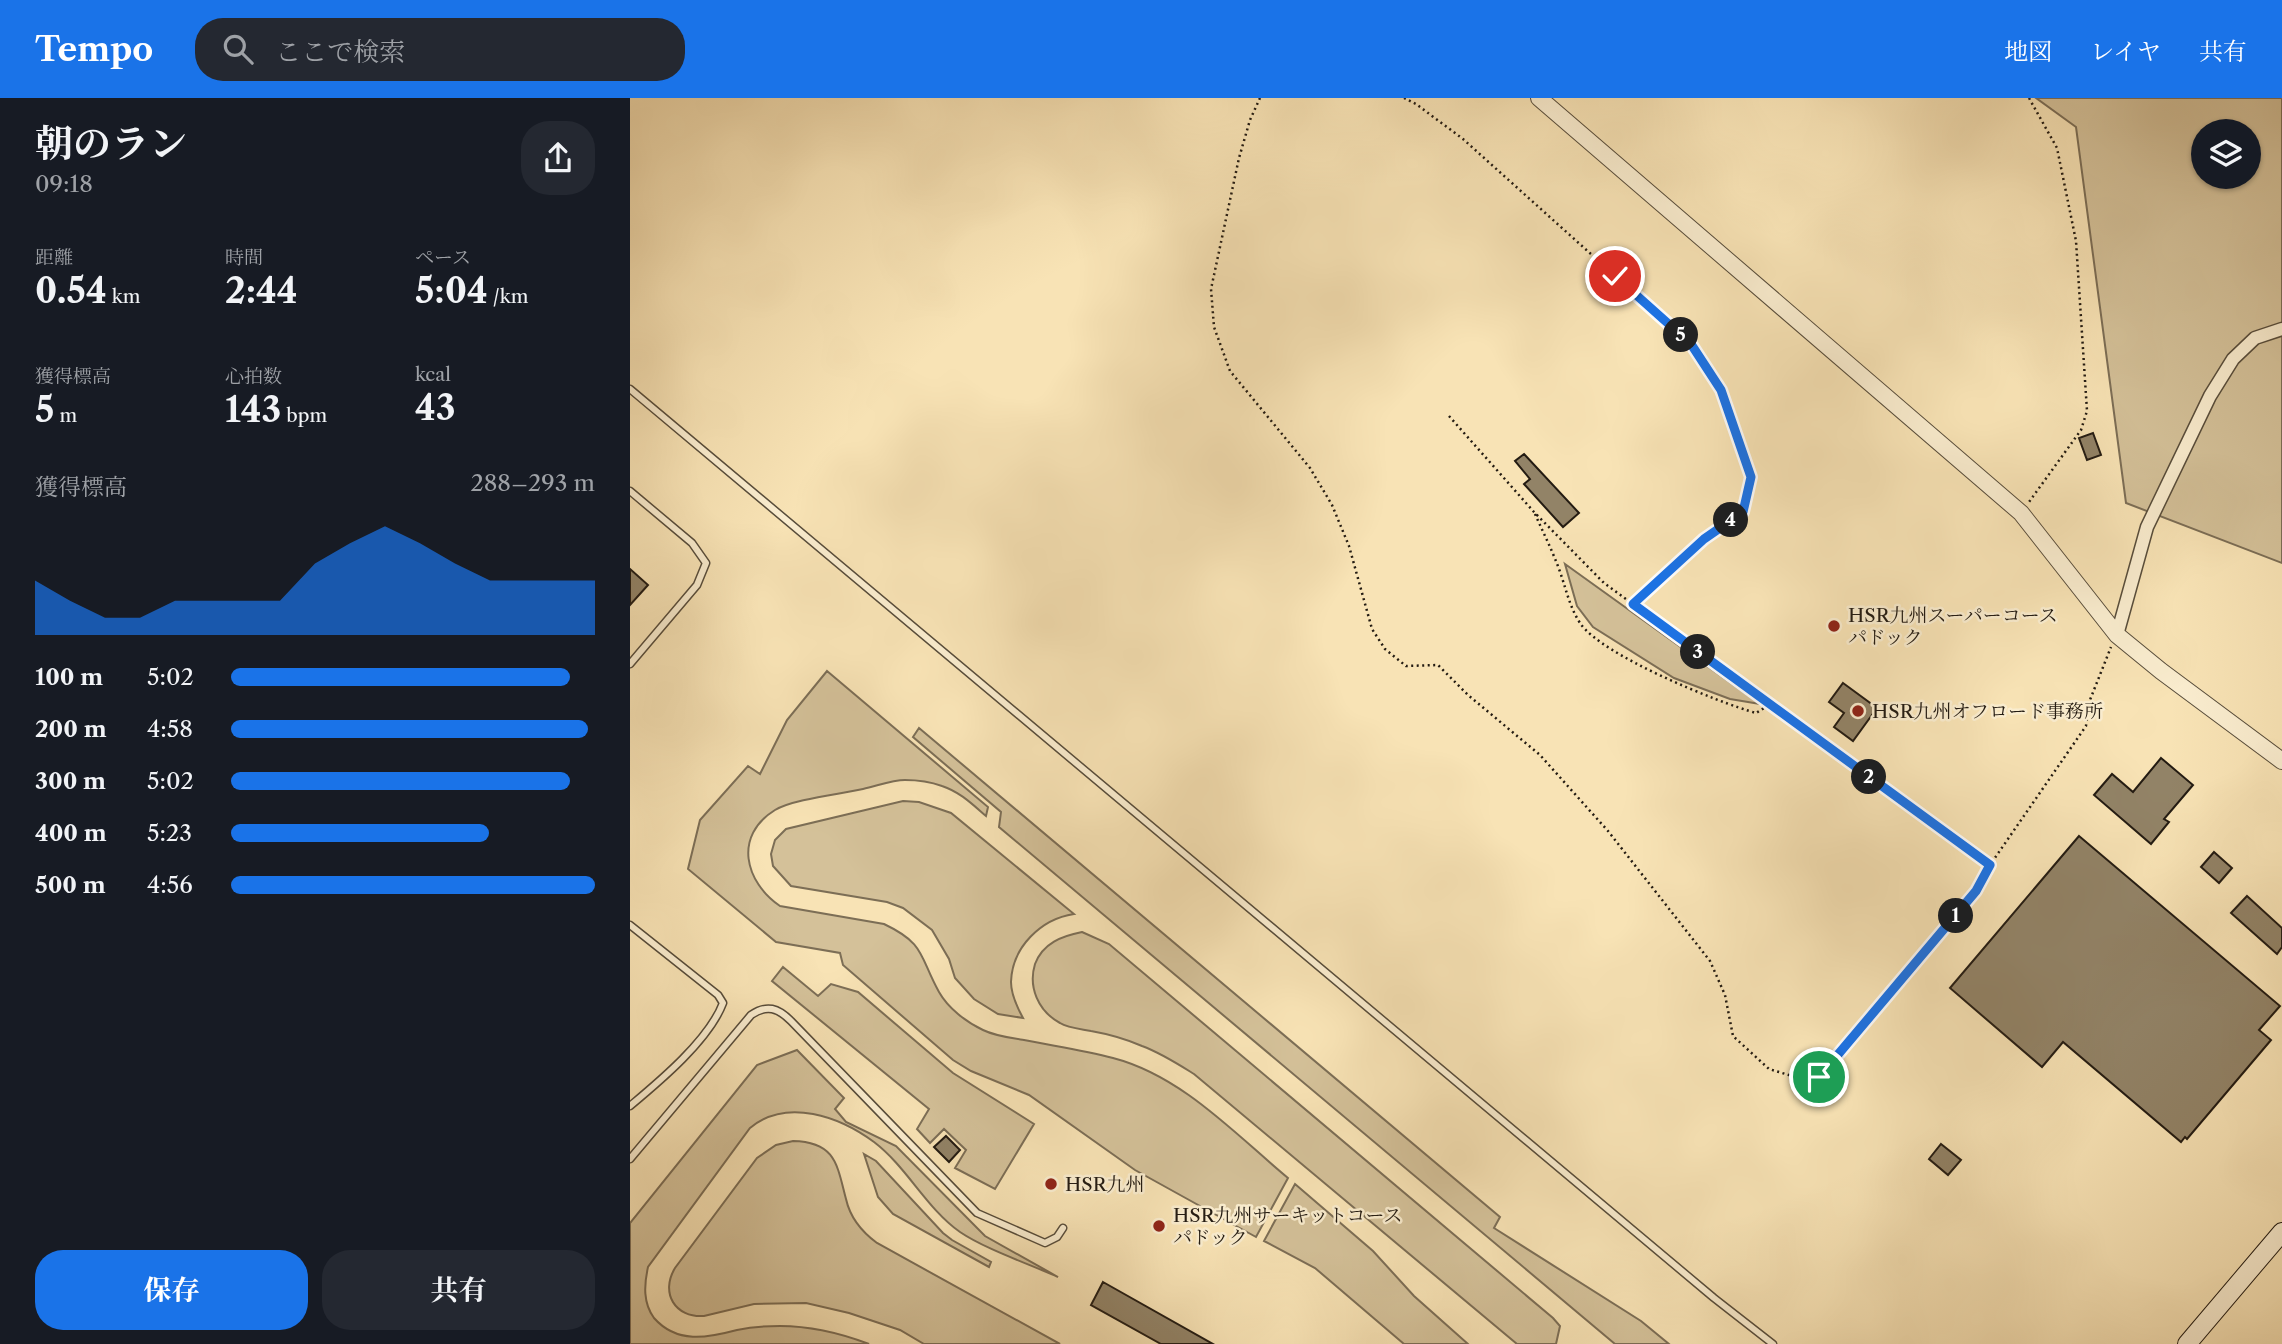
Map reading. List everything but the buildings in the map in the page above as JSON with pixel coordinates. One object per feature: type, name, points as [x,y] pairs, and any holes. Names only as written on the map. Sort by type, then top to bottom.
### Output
[{"type":"main road","points":[[2186,1344],[2282,1232]]},
{"type":"street","points":[[1539,98],[2021,513],[2117,635],[2282,761]]},
{"type":"street","points":[[2117,635],[2147,527],[2210,396],[2233,359],[2255,338],[2282,329]]},
{"type":"lane","points":[[630,389],[1714,1298],[1773,1344]]},
{"type":"lane","points":[[630,491],[692,543],[706,563],[697,585],[630,664]]},
{"type":"lane","points":[[630,925],[718,995],[723,1003],[718,1017],[670,1073],[630,1106]]},
{"type":"lane","points":[[630,1159],[751,1015],[760,1009],[771,1007],[783,1013],[977,1213],[1045,1243],[1057,1237],[1063,1228]]},
{"type":"path","points":[[1260,98],[1238,158],[1211,289],[1214,327],[1230,371],[1310,468],[1332,505],[1349,546],[1372,629],[1385,649],[1406,666],[1438,665],[1468,695],[1540,755],[1608,831],[1710,961],[1725,995],[1733,1036],[1769,1069],[1802,1079],[1819,1077],[1976,891],[1990,865],[2086,726],[2088,705],[2102,665],[2117,635]]},
{"type":"path","points":[[1404,98],[1463,139],[1691,344],[1721,390],[1751,477],[1743,512],[1704,539],[1633,604]]},
{"type":"path","points":[[2021,513],[2081,430],[2087,411],[2076,241],[2057,148],[2029,98]]},
{"type":"path","points":[[1449,416],[1534,512],[1604,583],[1990,865]]},
{"type":"path","points":[[1534,512],[1559,571],[1568,603],[1582,627],[1612,649],[1654,673],[1756,713],[1769,705]]},
{"type":"shaded area","points":[[2036,98],[2282,98],[2282,563],[2126,503],[2076,127]]},
{"type":"shaded area","points":[[1565,564],[1760,704],[1730,699],[1674,678],[1593,627],[1577,606]]},
{"type":"shaded area","points":[[827,671],[988,807],[986,816],[966,799],[948,789],[914,780],[895,781],[783,806],[762,821],[753,833],[749,845],[752,872],[759,885],[780,906],[884,924],[898,931],[920,952],[947,1004],[964,1019],[983,1030],[1003,1037],[1113,1058],[1162,1078],[1185,1092],[1228,1125],[1288,1178],[1256,1237],[1135,1170],[1029,1095],[971,1071],[953,1060],[843,965],[840,953],[776,942],[688,869],[700,820],[748,766],[760,774],[787,720]]},
{"type":"shaded area","points":[[919,728],[1500,1217],[1494,1228],[1641,1321],[1669,1344],[1615,1344],[999,827],[1001,812],[913,737]]},
{"type":"shaded area","points":[[903,801],[919,802],[951,813],[1074,914],[1040,928],[1030,937],[1017,957],[1011,987],[1023,1018],[998,1014],[974,999],[955,978],[949,959],[932,930],[903,908],[887,902],[791,886],[773,866],[771,854],[775,840],[786,829]]},
{"type":"shaded area","points":[[1082,932],[1109,944],[1553,1318],[1560,1326],[1556,1344],[1517,1344],[1194,1074],[1163,1055],[1136,1043],[1067,1026],[1052,1018],[1041,1005],[1034,990],[1035,964],[1048,946]]},
{"type":"shaded area","points":[[783,967],[818,996],[831,984],[858,992],[953,1073],[1034,1124],[995,1189],[955,1168],[966,1150],[944,1129],[930,1143],[917,1129],[929,1109],[772,981]]},
{"type":"shaded area","points":[[797,1050],[844,1098],[835,1109],[846,1122],[896,1146],[985,1236],[1058,1277],[994,1250],[960,1232],[937,1211],[886,1152],[860,1133],[830,1118],[797,1112],[780,1114],[750,1128],[648,1267],[645,1287],[648,1306],[654,1318],[663,1326],[672,1332],[693,1337],[753,1327],[792,1326],[825,1331],[869,1344],[630,1344],[630,1223],[757,1065]]},
{"type":"shaded area","points":[[793,1141],[818,1146],[832,1158],[837,1166],[850,1212],[862,1229],[877,1243],[1060,1344],[924,1344],[900,1330],[849,1313],[806,1303],[754,1304],[704,1316],[694,1316],[678,1308],[670,1295],[669,1286],[675,1268],[757,1158],[776,1145]]},
{"type":"shaded area","points":[[864,1154],[876,1161],[943,1233],[991,1262],[989,1267],[893,1214],[878,1197]]},
{"type":"shaded area","points":[[1295,1184],[1373,1251],[1414,1296],[1468,1344],[1404,1344],[1315,1268],[1264,1241]]},
{"type":"place","name":"HSR九州スーパーコース パドック","points":[[1834,626]]},
{"type":"place","name":"HSR九州オフロード事務所","points":[[1858,711]]},
{"type":"place","name":"HSR九州","points":[[1051,1184]]},
{"type":"place","name":"HSR九州サーキットコース パドック","points":[[1159,1226]]},
{"type":"route","points":[[1615,276],[1691,344],[1721,390],[1751,477],[1743,512],[1704,539],[1633,604],[1990,865],[1976,891],[1819,1077]]}]
